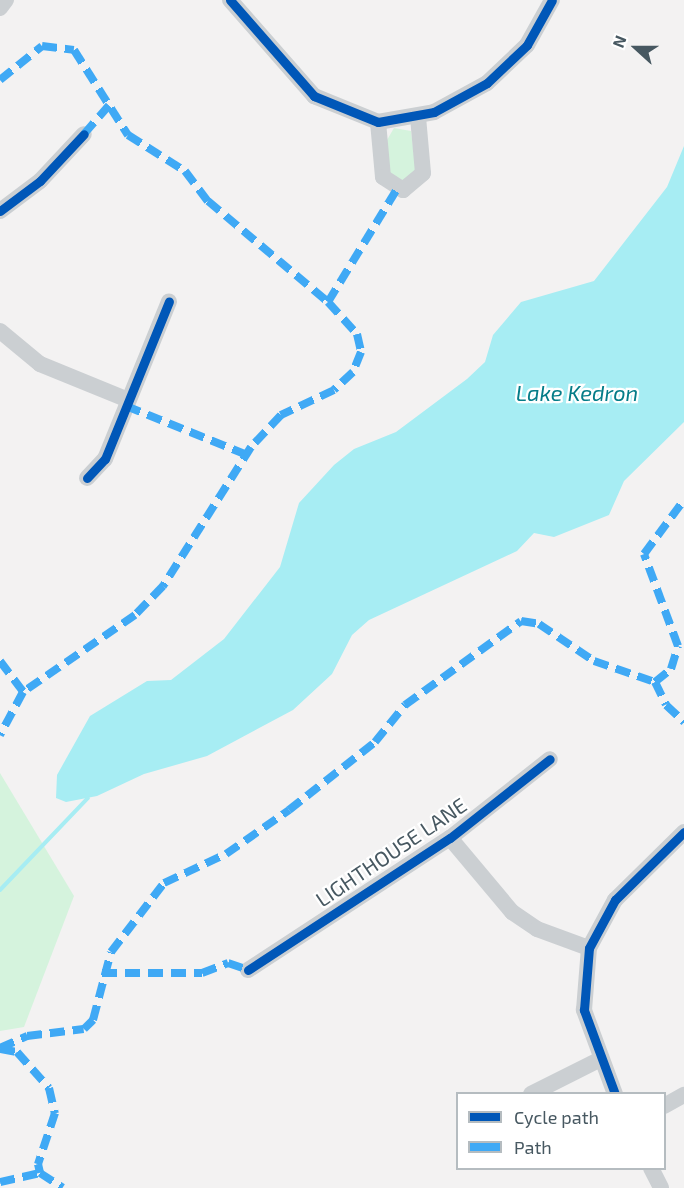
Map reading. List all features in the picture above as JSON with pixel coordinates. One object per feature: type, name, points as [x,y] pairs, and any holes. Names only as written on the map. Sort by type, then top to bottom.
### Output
[{"type":"street","points":[[0,8],[6,0]]},
{"type":"street","points":[[230,0],[314,96],[378,122],[418,117],[456,102],[509,64],[552,0]]},
{"type":"street","points":[[378,122],[382,177],[403,190],[423,173],[418,117]]},
{"type":"street","points":[[0,211],[40,180],[84,134]]},
{"type":"street","points":[[87,478],[105,459],[169,301]]},
{"type":"street","points":[[0,331],[40,364],[128,400]]},
{"type":"street","name":"LIGHTHOUSE LANE","points":[[248,970],[450,838],[550,759]]},
{"type":"street","points":[[614,1092],[599,1060],[584,1010],[589,948],[615,900],[684,832]]},
{"type":"street","points":[[450,838],[512,912],[537,929],[589,948]]},
{"type":"street","points":[[535,1092],[599,1060]]},
{"type":"street","points":[[666,1105],[684,1095]]},
{"type":"street","points":[[652,1170],[661,1188]]},
{"type":"green space","points":[[394,128],[411,131],[416,171],[407,182],[389,176],[387,140]]},
{"type":"green space","points":[[0,773],[74,896],[24,1027],[0,1031]]},
{"type":"water","name":"Lake Kedron","points":[[684,146],[684,422],[624,481],[609,515],[554,537],[534,533],[517,551],[369,620],[352,635],[332,674],[293,710],[207,756],[144,774],[97,796],[66,802],[56,798],[57,775],[90,716],[147,681],[171,680],[224,639],[280,567],[299,503],[334,465],[354,449],[396,432],[467,379],[485,362],[493,335],[521,302],[594,281],[667,187]]},
{"type":"waterway","points":[[0,890],[88,798]]},
{"type":"marked path","points":[[0,80],[42,46],[74,50],[128,135],[185,171],[208,201],[328,302],[357,334],[361,352],[353,372],[334,390],[281,415],[251,447],[163,586],[135,615],[23,692]]},
{"type":"marked path","points":[[84,134],[109,105]]},
{"type":"marked path","points":[[328,302],[397,189]]},
{"type":"marked path","points":[[126,406],[245,454]]},
{"type":"marked path","points":[[655,682],[671,669],[678,646],[644,554],[684,500]]},
{"type":"marked path","points":[[0,1048],[27,1036],[84,1029],[93,1020],[111,952],[164,883],[226,854],[289,810],[375,742],[405,705],[521,621],[539,624],[594,661],[655,682],[666,705],[684,722]]},
{"type":"marked path","points":[[0,661],[23,692],[0,735]]},
{"type":"marked path","points":[[102,973],[202,973],[228,963],[248,970]]},
{"type":"marked path","points":[[0,1049],[17,1052],[49,1088],[55,1113],[38,1164],[40,1173],[63,1188]]},
{"type":"marked path","points":[[0,1182],[40,1173]]},
{"type":"cycle path","points":[[230,0],[314,96],[378,122],[434,112],[487,83],[527,45],[552,0]]},
{"type":"cycle path","points":[[0,211],[40,181],[84,134]]},
{"type":"cycle path","points":[[87,478],[105,459],[169,301]]},
{"type":"cycle path","points":[[248,970],[450,838],[550,759]]},
{"type":"cycle path","points":[[614,1092],[584,1010],[589,948],[615,900],[684,832]]}]
